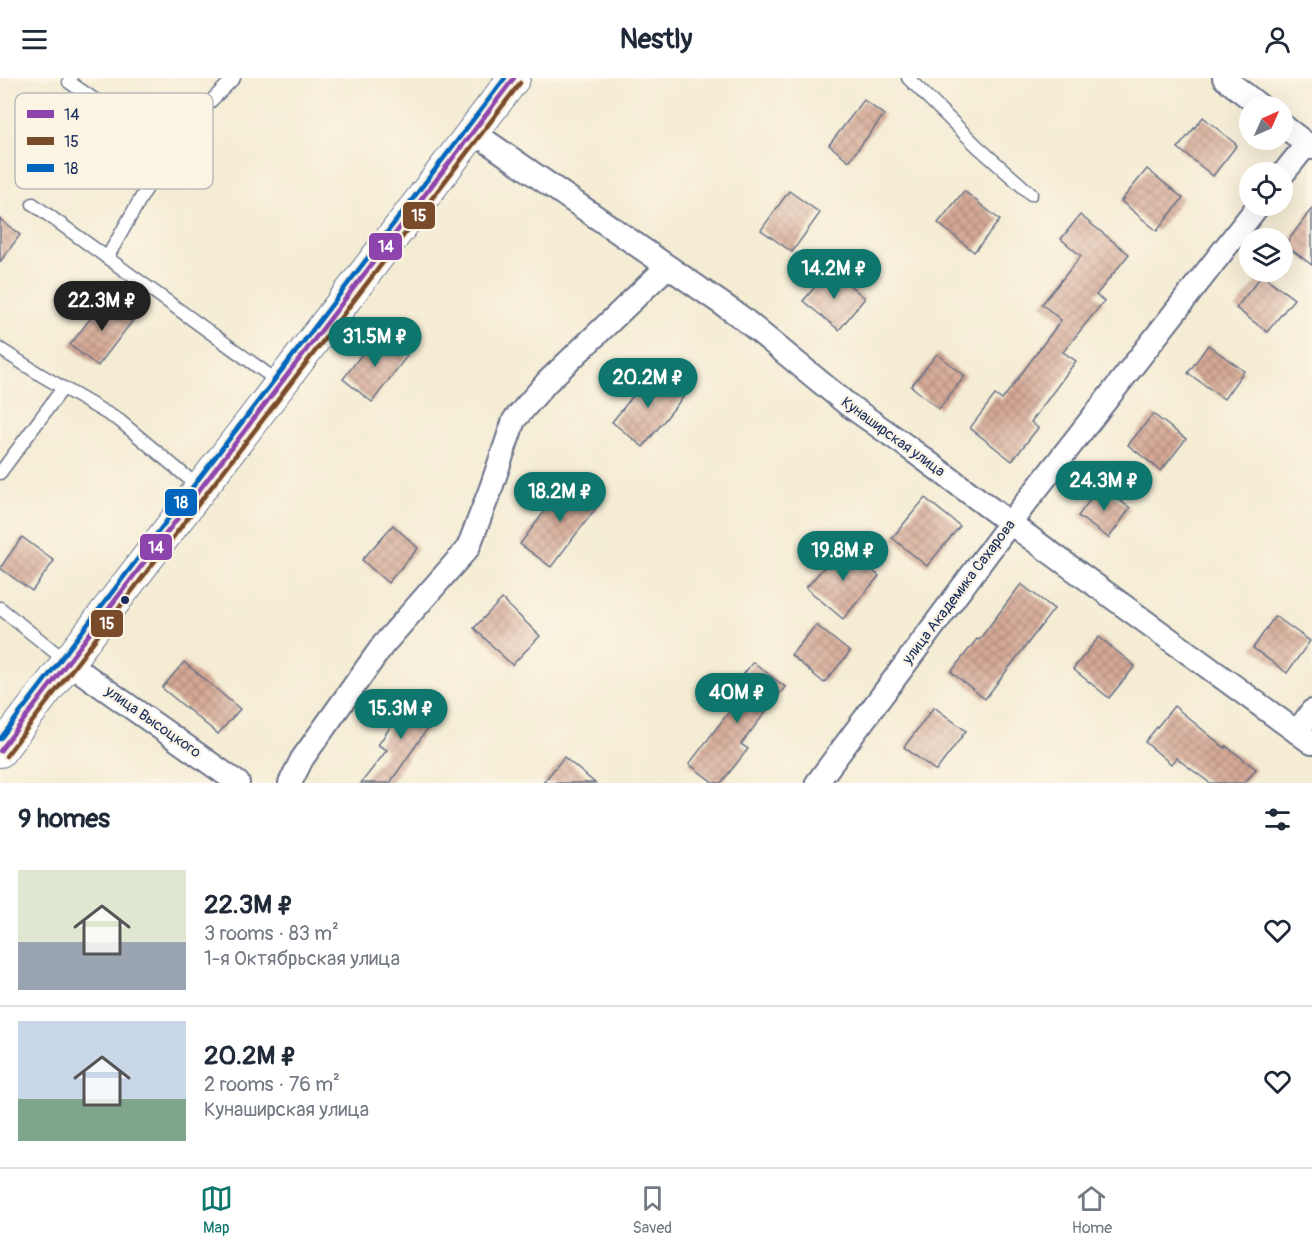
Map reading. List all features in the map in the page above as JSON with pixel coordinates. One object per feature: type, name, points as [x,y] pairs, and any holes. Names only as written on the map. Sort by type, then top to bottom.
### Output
[{"type":"street","points":[[0,751],[514,78]]},
{"type":"street","points":[[1224,78],[1247,96]]},
{"type":"street","name":"Кунаширская улица","points":[[473,132],[741,317],[847,404],[1304,737]]},
{"type":"street","points":[[1293,134],[1309,146],[1293,163]]},
{"type":"street","name":"улица Академика Сахарова","points":[[817,783],[1010,523],[1250,216]]},
{"type":"street","points":[[290,783],[302,759],[382,645],[468,548],[514,420],[547,382],[667,267]]},
{"type":"street","name":"улица Высоцкого","points":[[67,662],[238,783]]},
{"type":"street","points":[[1304,737],[1312,711]]},
{"type":"lane","points":[[70,78],[69,82],[85,93]]},
{"type":"lane","points":[[213,99],[234,78]]},
{"type":"lane","points":[[908,78],[977,146],[1031,194]]},
{"type":"lane","points":[[107,258],[146,189]]},
{"type":"lane","points":[[33,204],[281,384]]},
{"type":"lane","points":[[0,349],[120,421],[200,488]]},
{"type":"lane","points":[[0,473],[63,388]]},
{"type":"lane","points":[[0,608],[67,662]]},
{"type":"building","points":[[864,100],[884,115],[849,161],[829,145]]},
{"type":"building","points":[[1203,117],[1237,145],[1213,176],[1178,148]]},
{"type":"building","points":[[1147,169],[1183,198],[1157,231],[1121,201]]},
{"type":"building","points":[[789,191],[820,213],[792,252],[761,230]]},
{"type":"building","points":[[964,191],[1000,220],[974,252],[938,223]]},
{"type":"building","points":[[1312,208],[1312,265],[1293,251],[1293,234]]},
{"type":"building","points":[[1080,215],[1129,254],[1096,295],[1104,301],[1063,352],[1076,361],[1031,422],[1038,428],[1012,461],[970,428],[995,395],[1002,400],[1061,320],[1042,304],[1081,256],[1061,239]]},
{"type":"building","points":[[0,219],[20,235],[0,262]]},
{"type":"building","points":[[830,269],[865,298],[839,330],[803,301]]},
{"type":"building","points":[[1256,282],[1271,282],[1294,299],[1267,332],[1236,308]]},
{"type":"building","points":[[106,298],[134,319],[98,366],[70,345]]},
{"type":"building","points":[[378,333],[407,356],[372,402],[343,379]]},
{"type":"building","points":[[1208,345],[1244,371],[1224,399],[1188,373]]},
{"type":"building","points":[[937,354],[965,376],[939,409],[911,386]]},
{"type":"building","points":[[653,371],[684,396],[643,447],[612,422]]},
{"type":"building","points":[[1153,414],[1186,439],[1161,471],[1128,445]]},
{"type":"building","points":[[569,479],[600,503],[551,567],[520,544]]},
{"type":"building","points":[[1100,486],[1130,508],[1109,538],[1078,516]]},
{"type":"building","points":[[925,498],[960,526],[927,566],[892,538]]},
{"type":"building","points":[[393,525],[418,548],[388,583],[362,560]]},
{"type":"building","points":[[22,537],[54,561],[32,591],[0,568]]},
{"type":"building","points":[[843,545],[879,576],[843,619],[806,588]]},
{"type":"building","points":[[1021,584],[1054,609],[985,699],[951,672],[977,639],[979,640]]},
{"type":"building","points":[[502,599],[540,636],[512,665],[474,628]]},
{"type":"building","points":[[1275,616],[1310,641],[1287,673],[1253,648]]},
{"type":"building","points":[[816,625],[850,652],[824,683],[791,655]]},
{"type":"building","points":[[1099,637],[1135,666],[1109,698],[1073,669]]},
{"type":"building","points":[[184,662],[240,709],[218,734],[162,688]]},
{"type":"building","points":[[753,662],[785,687],[741,744],[748,749],[721,783],[714,783],[689,764],[738,700],[729,693]]},
{"type":"building","points":[[412,695],[438,713],[390,783],[361,783],[387,750],[378,745]]},
{"type":"building","points":[[1174,706],[1225,748],[1226,746],[1256,769],[1245,783],[1210,783],[1176,758],[1171,764],[1145,742]]},
{"type":"building","points":[[934,707],[966,731],[936,771],[904,747]]},
{"type":"building","points":[[564,757],[595,783],[543,783]]},
{"type":"transit line","name":"18","points":[[0,739],[505,78]]},
{"type":"transit line","name":"14","points":[[0,751],[514,78]]},
{"type":"transit line","name":"15","points":[[6,756],[520,83]]}]
